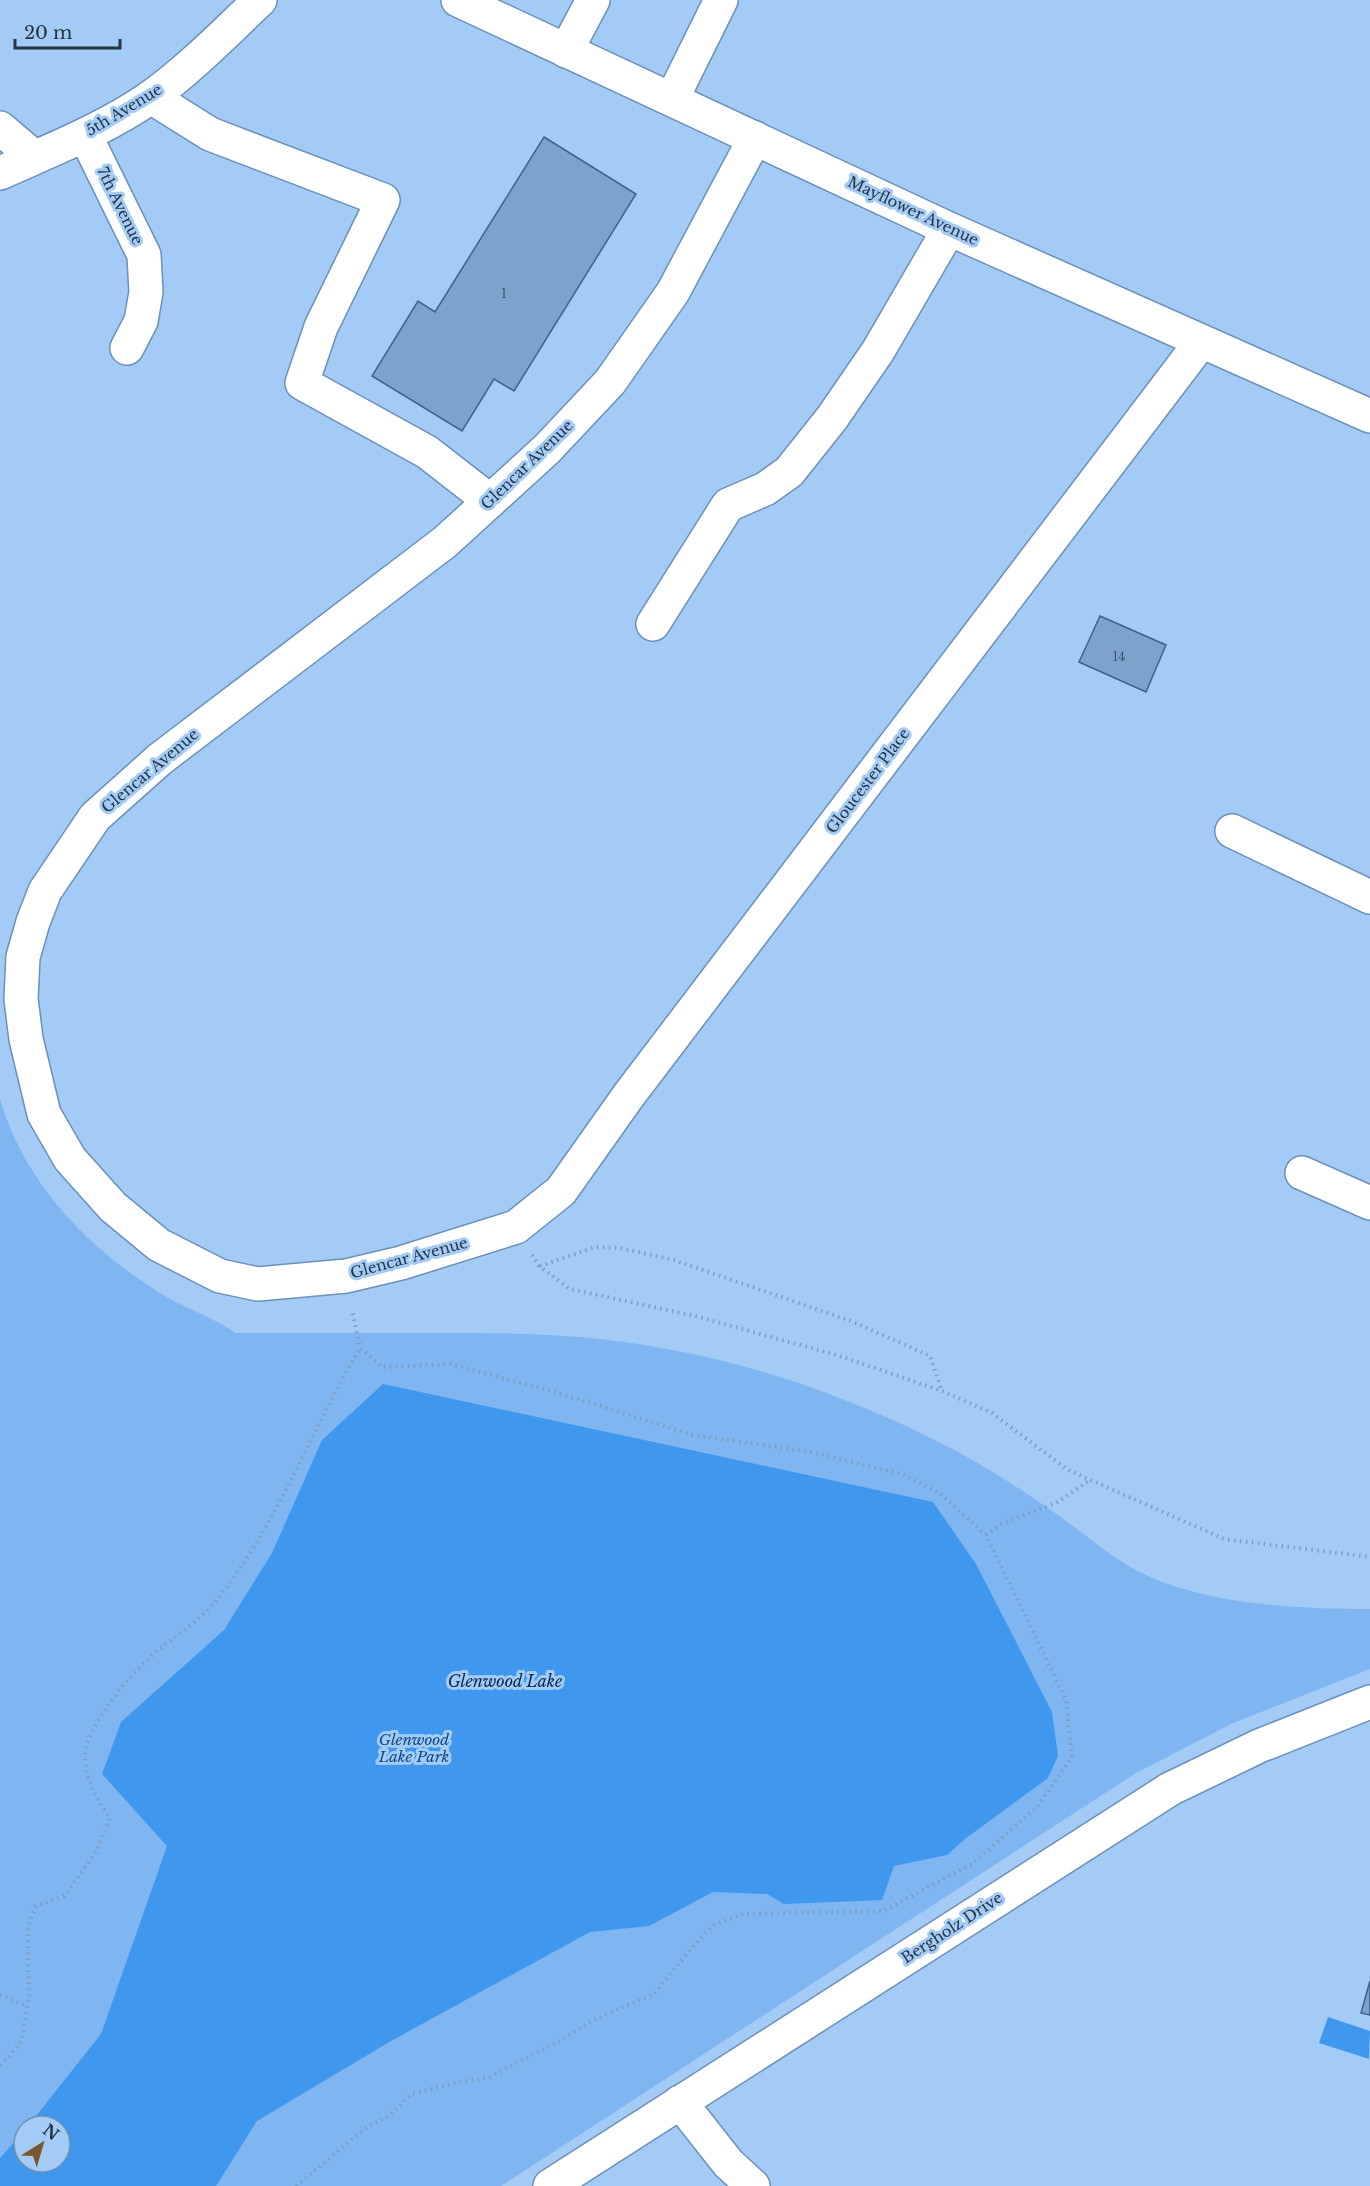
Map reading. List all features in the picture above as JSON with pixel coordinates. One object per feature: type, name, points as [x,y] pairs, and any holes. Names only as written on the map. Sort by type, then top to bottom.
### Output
[{"type":"street","name":"5th Avenue","points":[[0,172],[85,135],[151,97],[193,63],[260,0]]},
{"type":"street","points":[[566,51],[592,0]]},
{"type":"street","points":[[672,99],[721,0]]},
{"type":"street","name":"Mayflower Avenue","points":[[461,1],[949,229],[1370,416]]},
{"type":"street","points":[[151,97],[210,134],[383,200],[321,327],[302,383],[427,452],[490,501]]},
{"type":"street","points":[[0,128],[34,157]]},
{"type":"street","name":"7th Avenue","points":[[85,135],[144,255],[146,292],[141,321],[127,348]]},
{"type":"street","name":"Glencar Avenue","points":[[532,1215],[516,1227],[401,1263],[346,1276],[258,1284],[220,1276],[159,1245],[113,1207],[70,1159],[44,1114],[26,1039],[21,999],[23,957],[45,891],[95,817],[160,759],[445,542],[548,449],[610,382],[673,292],[738,174],[755,138]]},
{"type":"street","points":[[653,624],[728,505],[765,489],[789,472],[832,418],[878,351],[949,229]]},
{"type":"street","name":"Gloucester Place","points":[[532,1215],[561,1191],[629,1095],[1201,342]]},
{"type":"street","points":[[1232,831],[1370,897]]},
{"type":"street","points":[[1302,1173],[1370,1203]]},
{"type":"street","name":"Bergholz Drive","points":[[550,2186],[1170,1789],[1259,1746],[1370,1702]]},
{"type":"street","points":[[680,2102],[728,2163],[753,2186]]},
{"type":"path","points":[[942,1391],[930,1356],[851,1321],[674,1260],[620,1248],[595,1248],[539,1266],[570,1289],[695,1316],[840,1356],[942,1391],[992,1413],[1068,1470],[1224,1539],[1370,1557]]},
{"type":"path","points":[[0,2065],[22,2040],[27,2006],[28,1927],[36,1906],[64,1896],[96,1852],[110,1818],[98,1801],[84,1763],[88,1743],[101,1718],[129,1680],[147,1660],[179,1636],[215,1602],[240,1567],[296,1472],[360,1348],[382,1367],[450,1364],[555,1392],[693,1435],[805,1451],[902,1474],[938,1492],[986,1534],[1066,1700],[1072,1757],[1037,1807],[972,1864],[883,1911],[743,1914],[713,1925],[654,1994],[595,2019],[563,2039],[488,2078],[454,2083],[412,2094],[390,2116],[367,2127],[296,2186]]},
{"type":"path","points":[[986,1534],[1003,1523],[1056,1503],[1090,1480]]},
{"type":"path","points":[[0,1995],[27,2006]]},
{"type":"green space","name":"Glenwood Lake Park","points":[[0,1099],[11,1130],[26,1160],[44,1188],[88,1238],[113,1260],[167,1297],[236,1333],[482,1333],[566,1336],[639,1344],[732,1363],[823,1392],[934,1439],[1012,1484],[1129,1566],[1171,1585],[1198,1593],[1256,1603],[1314,1608],[1370,1609],[1370,1669],[1233,1723],[1136,1773],[501,2186],[0,2186]]},
{"type":"water","name":"Glenwood Lake","points":[[383,1384],[933,1502],[976,1564],[1052,1712],[1058,1756],[1048,1778],[965,1839],[947,1855],[894,1866],[882,1900],[784,1904],[767,1894],[713,1892],[649,1926],[590,1932],[391,2041],[257,2121],[216,2186],[0,2186],[0,2158],[12,2144],[12,2174],[72,2174],[72,2114],[38,2114],[101,2034],[167,1846],[102,1774],[121,1722],[224,1630],[272,1553],[322,1440]]},
{"type":"water","points":[[1328,2017],[1370,2031],[1369,2059],[1319,2043]]},
{"type":"building","points":[[544,137],[636,194],[514,391],[494,379],[462,431],[372,376],[418,301],[435,312]]},
{"type":"building","points":[[1100,616],[1166,645],[1146,692],[1079,662]]},
{"type":"building","points":[[1370,1981],[1370,2015],[1361,2013]]}]
